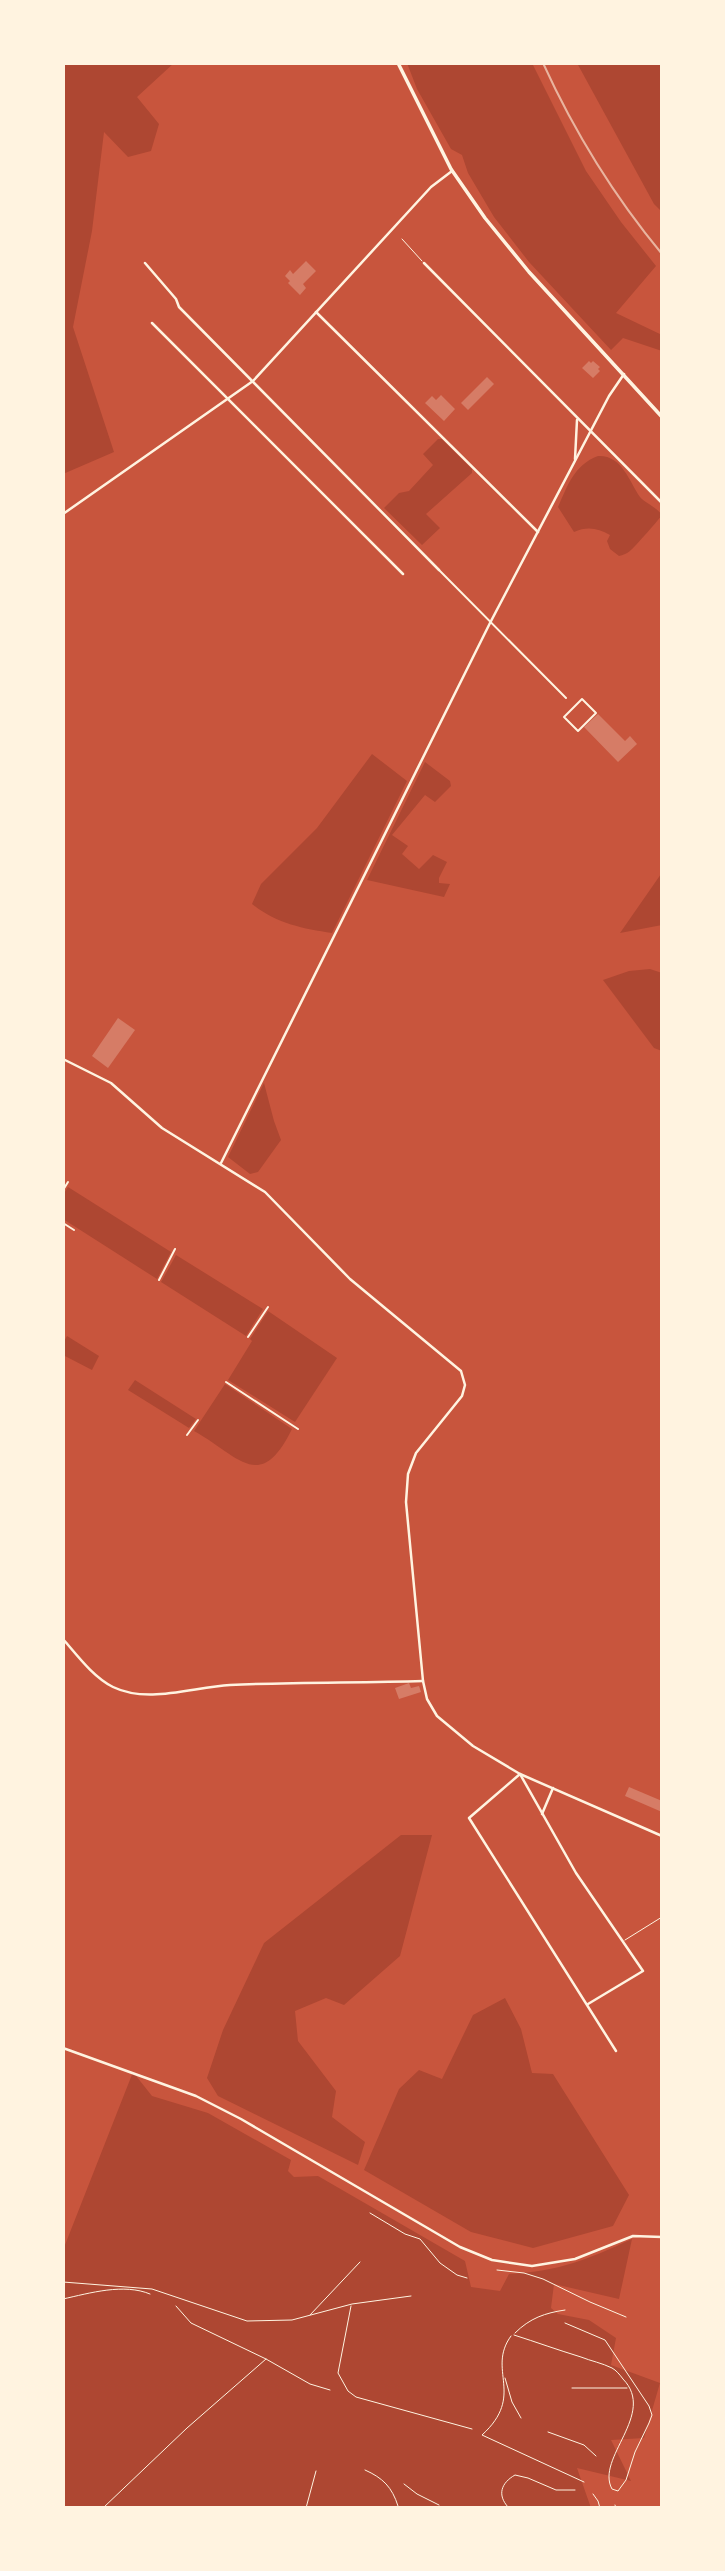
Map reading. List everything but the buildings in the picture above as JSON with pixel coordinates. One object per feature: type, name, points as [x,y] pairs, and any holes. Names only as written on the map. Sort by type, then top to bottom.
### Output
[{"type":"main road","points":[[398,63],[452,171],[485,218],[529,272],[662,416]]},
{"type":"street","points":[[63,514],[253,381],[431,187],[452,171]]},
{"type":"street","points":[[145,263],[176,299],[179,307],[566,698]]},
{"type":"street","points":[[424,263],[662,503]]},
{"type":"street","points":[[316,312],[538,532]]},
{"type":"street","points":[[152,323],[230,398],[403,574]]},
{"type":"street","points":[[220,1164],[490,623],[609,396],[624,374]]},
{"type":"street","points":[[575,462],[577,419]]},
{"type":"street","points":[[582,699],[596,713],[578,731],[564,716],[582,699]]},
{"type":"street","points":[[63,1059],[111,1083],[162,1128],[265,1192],[350,1279],[461,1371],[465,1385],[462,1396],[416,1453],[408,1474],[406,1502],[423,1681],[429,1704],[447,1726],[473,1746],[520,1774],[662,1836]]},
{"type":"street","points":[[63,1190],[68,1182]]},
{"type":"street","points":[[63,1223],[74,1230]]},
{"type":"street","points":[[159,1280],[175,1249]]},
{"type":"street","points":[[248,1337],[268,1307]]},
{"type":"street","points":[[226,1382],[298,1429]]},
{"type":"street","points":[[187,1435],[198,1420]]},
{"type":"street","points":[[63,1639],[84,1663],[112,1686],[130,1692],[153,1694],[227,1685],[423,1681]]},
{"type":"street","points":[[520,1774],[576,1873],[643,1971],[588,2004]]},
{"type":"street","points":[[520,1774],[469,1818],[617,2051]]},
{"type":"street","points":[[542,1814],[553,1788]]},
{"type":"street","points":[[63,2048],[197,2096],[460,2247],[492,2260],[532,2266],[575,2259],[633,2236],[662,2237]]},
{"type":"lane","points":[[402,239],[424,263]]},
{"type":"lane","points":[[623,1942],[662,1917]]},
{"type":"path","points":[[370,2213],[405,2234],[420,2239],[440,2263],[457,2275],[467,2278]]},
{"type":"path","points":[[310,2315],[360,2262]]},
{"type":"path","points":[[497,2270],[524,2273],[543,2279],[626,2317]]},
{"type":"path","points":[[63,2282],[152,2289],[247,2321],[292,2320],[352,2304],[411,2296]]},
{"type":"path","points":[[63,2299],[108,2290],[150,2294]]},
{"type":"path","points":[[352,2304],[338,2370],[348,2391],[356,2397],[472,2429]]},
{"type":"path","points":[[176,2306],[191,2323],[266,2359],[310,2384],[330,2390]]},
{"type":"path","points":[[565,2310],[526,2321],[509,2338],[503,2351],[502,2411],[495,2424],[482,2435],[584,2482]]},
{"type":"path","points":[[513,2335],[614,2368],[631,2387],[634,2403],[629,2423],[609,2469],[610,2485],[618,2491],[626,2480],[652,2415],[649,2406],[605,2340],[565,2323]]},
{"type":"path","points":[[103,2508],[187,2428],[266,2359]]},
{"type":"path","points":[[504,2375],[512,2402],[521,2418]]},
{"type":"path","points":[[572,2388],[627,2388]]},
{"type":"path","points":[[548,2432],[584,2445],[596,2456]]},
{"type":"path","points":[[365,2470],[380,2476],[398,2506]]},
{"type":"path","points":[[306,2508],[316,2471]]},
{"type":"path","points":[[508,2507],[501,2499],[501,2491],[508,2479],[515,2475],[556,2490],[575,2490]]},
{"type":"path","points":[[404,2484],[439,2505]]},
{"type":"path","points":[[593,2494],[600,2508]]},
{"type":"shaded area","points":[[63,63],[174,63],[137,97],[159,124],[151,151],[128,157],[104,132],[92,231],[73,327],[114,452],[63,474]]},
{"type":"shaded area","points":[[407,63],[532,63],[586,171],[656,266],[616,313],[662,335],[662,351],[623,338],[611,350],[529,262],[494,217],[468,173],[462,155],[451,149],[417,89]]},
{"type":"shaded area","points":[[577,63],[662,63],[662,212],[654,204]]},
{"type":"shaded area","points":[[438,439],[442,439],[472,469],[472,473],[426,514],[440,528],[422,545],[384,508],[399,493],[409,491],[433,465],[423,454]]},
{"type":"shaded area","points":[[598,456],[619,464],[640,497],[662,515],[632,549],[619,556],[610,549],[607,541],[610,535],[592,529],[574,532],[558,507],[577,470]]},
{"type":"shaded area","points":[[372,754],[407,781],[332,933],[290,924],[261,911],[252,904],[261,884],[317,828]]},
{"type":"shaded area","points":[[425,762],[450,781],[451,786],[435,802],[425,795],[392,835],[408,846],[402,854],[419,869],[433,855],[447,862],[439,878],[439,883],[450,884],[444,897],[367,880]]},
{"type":"shaded area","points":[[662,869],[662,925],[620,933],[661,874]]},
{"type":"shaded area","points":[[650,969],[662,973],[662,1051],[654,1048],[603,980],[629,971]]},
{"type":"shaded area","points":[[264,1083],[281,1140],[258,1172],[250,1174],[228,1157]]},
{"type":"shaded area","points":[[68,1187],[171,1252],[157,1279],[63,1219],[63,1195]]},
{"type":"shaded area","points":[[176,1255],[263,1309],[246,1336],[161,1282]]},
{"type":"shaded area","points":[[268,1311],[337,1358],[295,1422],[228,1380]]},
{"type":"shaded area","points":[[67,1336],[99,1356],[92,1370],[63,1355],[63,1343]]},
{"type":"shaded area","points":[[135,1380],[196,1419],[189,1428],[128,1390]]},
{"type":"shaded area","points":[[225,1384],[292,1429],[270,1460],[259,1465],[248,1464],[194,1431]]},
{"type":"shaded area","points":[[401,1835],[432,1835],[400,1956],[344,2005],[326,1998],[295,2011],[298,2041],[336,2091],[332,2117],[365,2142],[358,2165],[218,2096],[207,2078],[223,2030],[264,1943]]},
{"type":"shaded area","points":[[505,1998],[521,2029],[532,2073],[553,2074],[629,2195],[613,2226],[533,2248],[471,2232],[364,2170],[399,2089],[419,2070],[442,2079],[473,2015]]},
{"type":"shaded area","points":[[133,2072],[152,2096],[208,2113],[291,2160],[288,2171],[294,2177],[318,2176],[465,2261],[471,2287],[500,2291],[509,2274],[572,2263],[632,2239],[619,2299],[554,2284],[551,2308],[558,2314],[589,2320],[616,2338],[611,2365],[660,2383],[644,2438],[611,2440],[631,2481],[577,2468],[591,2508],[63,2508],[63,2250]]},
{"type":"railway","points":[[543,63],[596,162],[662,254]]}]
